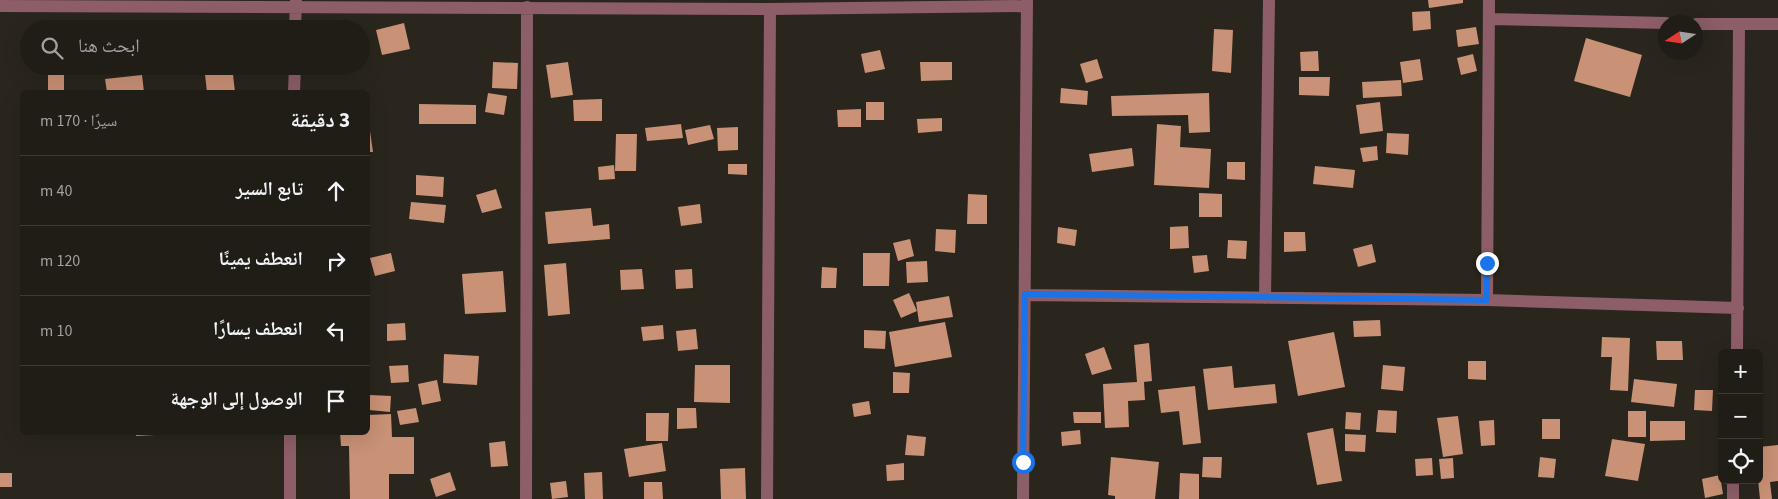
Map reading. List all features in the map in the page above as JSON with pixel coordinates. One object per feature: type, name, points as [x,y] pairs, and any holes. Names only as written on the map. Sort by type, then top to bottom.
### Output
[{"type":"street","points":[[1265,298],[1269,0]]},
{"type":"street","points":[[1487,300],[1489,0]]},
{"type":"street","points":[[0,6],[296,4],[527,8],[770,9],[1027,3],[1023,499]]},
{"type":"street","points":[[295,20],[296,4]]},
{"type":"street","points":[[526,499],[527,8]]},
{"type":"street","points":[[767,499],[770,9]]},
{"type":"street","points":[[1489,19],[1658,23]]},
{"type":"street","points":[[1703,24],[1778,24]]},
{"type":"street","points":[[1737,349],[1739,25]]},
{"type":"street","points":[[294,90],[295,75]]},
{"type":"street","points":[[1025,294],[1487,300],[1738,308]]},
{"type":"street","points":[[290,435],[290,499]]},
{"type":"street","points":[[1733,484],[1733,499]]},
{"type":"building","points":[[1428,0],[1463,0],[1463,3],[1429,8]]},
{"type":"building","points":[[1430,11],[1431,29],[1413,31],[1412,12]]},
{"type":"building","points":[[404,23],[410,49],[382,55],[376,30]]},
{"type":"building","points":[[1476,27],[1479,44],[1458,47],[1456,30]]},
{"type":"building","points":[[1214,29],[1233,30],[1231,73],[1212,71]]},
{"type":"building","points":[[1586,38],[1642,55],[1630,97],[1574,81]]},
{"type":"building","points":[[880,50],[885,69],[865,73],[861,54]]},
{"type":"building","points":[[1318,51],[1319,71],[1301,71],[1300,52]]},
{"type":"building","points":[[1473,54],[1477,71],[1461,75],[1457,58]]},
{"type":"building","points":[[1097,59],[1103,78],[1086,83],[1080,64]]},
{"type":"building","points":[[1420,59],[1423,80],[1403,83],[1400,62]]},
{"type":"building","points":[[493,62],[518,63],[517,89],[492,88]]},
{"type":"building","points":[[568,62],[573,95],[551,98],[546,65]]},
{"type":"building","points":[[920,62],[952,62],[952,80],[921,81]]},
{"type":"building","points":[[48,75],[64,75],[64,90],[48,90]]},
{"type":"building","points":[[142,75],[144,90],[107,90],[105,79]]},
{"type":"building","points":[[205,75],[233,75],[235,90],[207,90]]},
{"type":"building","points":[[1299,77],[1330,77],[1329,96],[1299,95]]},
{"type":"building","points":[[1401,80],[1402,96],[1363,98],[1362,82]]},
{"type":"building","points":[[1061,88],[1088,91],[1087,105],[1060,103]]},
{"type":"building","points":[[488,93],[507,96],[504,115],[485,112]]},
{"type":"building","points":[[1209,93],[1210,132],[1189,133],[1188,115],[1112,116],[1111,96]]},
{"type":"building","points":[[602,99],[602,121],[574,121],[573,100]]},
{"type":"building","points":[[866,102],[884,102],[884,120],[866,120]]},
{"type":"building","points":[[1380,102],[1383,131],[1360,134],[1356,105]]},
{"type":"building","points":[[419,104],[476,105],[476,124],[419,124]]},
{"type":"building","points":[[861,109],[861,127],[838,127],[837,110]]},
{"type":"building","points":[[942,118],[942,131],[918,133],[917,119]]},
{"type":"building","points":[[681,124],[683,138],[647,141],[645,128]]},
{"type":"building","points":[[1157,124],[1181,126],[1180,147],[1211,149],[1209,188],[1154,185]]},
{"type":"building","points":[[710,125],[714,139],[688,145],[685,130]]},
{"type":"building","points":[[738,127],[738,150],[718,151],[717,128]]},
{"type":"building","points":[[370,131],[373,152],[370,152]]},
{"type":"building","points":[[1387,133],[1409,134],[1408,155],[1386,153]]},
{"type":"building","points":[[616,134],[637,134],[636,171],[615,171]]},
{"type":"building","points":[[1377,146],[1378,160],[1363,162],[1360,148]]},
{"type":"building","points":[[1132,148],[1134,166],[1092,172],[1089,154]]},
{"type":"building","points":[[1227,162],[1245,162],[1245,180],[1227,179]]},
{"type":"building","points":[[728,164],[747,164],[747,175],[728,174]]},
{"type":"building","points":[[614,165],[615,179],[599,180],[598,167]]},
{"type":"building","points":[[1315,166],[1355,170],[1353,188],[1313,184]]},
{"type":"building","points":[[416,175],[444,177],[443,197],[416,195]]},
{"type":"building","points":[[496,189],[502,208],[482,213],[476,195]]},
{"type":"building","points":[[1199,193],[1222,194],[1222,217],[1199,217]]},
{"type":"building","points":[[968,194],[987,195],[987,224],[967,224]]},
{"type":"building","points":[[411,202],[446,205],[444,223],[409,219]]},
{"type":"building","points":[[700,204],[702,223],[681,226],[678,207]]},
{"type":"building","points":[[591,208],[593,226],[609,224],[610,239],[548,244],[545,212]]},
{"type":"building","points":[[1188,226],[1189,248],[1170,249],[1170,227]]},
{"type":"building","points":[[1058,227],[1077,230],[1075,246],[1057,243]]},
{"type":"building","points":[[936,229],[956,230],[955,253],[935,251]]},
{"type":"building","points":[[1284,232],[1305,232],[1306,251],[1284,252]]},
{"type":"building","points":[[910,239],[914,256],[898,261],[893,243]]},
{"type":"building","points":[[1228,240],[1247,241],[1246,259],[1227,258]]},
{"type":"building","points":[[1372,244],[1376,262],[1358,267],[1353,249]]},
{"type":"building","points":[[391,253],[395,271],[375,276],[370,258]]},
{"type":"building","points":[[863,253],[890,253],[889,286],[863,286]]},
{"type":"building","points":[[1207,255],[1209,271],[1194,273],[1192,256]]},
{"type":"building","points":[[927,261],[928,282],[907,283],[906,262]]},
{"type":"building","points":[[566,263],[570,314],[548,316],[544,265]]},
{"type":"building","points":[[822,267],[837,268],[836,288],[821,288]]},
{"type":"building","points":[[642,269],[644,289],[621,290],[620,270]]},
{"type":"building","points":[[692,269],[693,288],[676,289],[675,270]]},
{"type":"building","points":[[503,271],[506,312],[465,314],[462,274]]},
{"type":"building","points":[[909,293],[917,311],[901,318],[893,300]]},
{"type":"building","points":[[949,296],[953,317],[919,322],[916,302]]},
{"type":"building","points":[[1380,320],[1381,336],[1354,337],[1353,321]]},
{"type":"building","points":[[945,322],[952,357],[895,367],[889,332]]},
{"type":"building","points":[[405,323],[406,340],[387,341],[387,324]]},
{"type":"building","points":[[663,325],[664,339],[643,341],[641,327]]},
{"type":"building","points":[[696,329],[698,349],[678,351],[676,331]]},
{"type":"building","points":[[864,330],[886,331],[885,349],[864,348]]},
{"type":"building","points":[[1334,332],[1345,387],[1298,396],[1288,341]]},
{"type":"building","points":[[1602,337],[1630,338],[1628,391],[1610,390],[1612,357],[1601,357]]},
{"type":"building","points":[[1656,341],[1682,341],[1683,360],[1657,360]]},
{"type":"building","points":[[1149,343],[1152,381],[1144,382],[1145,400],[1128,401],[1129,427],[1105,428],[1103,384],[1137,382],[1134,345]]},
{"type":"building","points":[[1104,347],[1112,369],[1092,375],[1085,354]]},
{"type":"building","points":[[444,354],[479,356],[477,385],[443,383]]},
{"type":"building","points":[[1468,361],[1486,361],[1486,380],[1468,379]]},
{"type":"building","points":[[408,365],[409,382],[391,383],[389,366]]},
{"type":"building","points":[[695,365],[730,365],[730,403],[694,402]]},
{"type":"building","points":[[1383,365],[1405,367],[1403,391],[1381,389]]},
{"type":"building","points":[[1232,366],[1234,388],[1275,384],[1277,403],[1208,410],[1203,369]]},
{"type":"building","points":[[893,372],[910,373],[909,393],[893,393]]},
{"type":"building","points":[[1634,379],[1677,384],[1674,407],[1631,402]]},
{"type":"building","points":[[437,380],[441,401],[422,405],[418,384]]},
{"type":"building","points":[[1195,386],[1201,443],[1183,445],[1179,411],[1161,413],[1158,390]]},
{"type":"building","points":[[1695,390],[1713,390],[1712,411],[1694,410]]},
{"type":"building","points":[[370,395],[391,396],[390,412],[370,410]]},
{"type":"building","points":[[869,401],[871,414],[854,417],[852,404]]},
{"type":"building","points":[[416,408],[419,422],[400,425],[397,411]]},
{"type":"building","points":[[677,408],[696,408],[697,428],[677,429]]},
{"type":"building","points":[[1378,410],[1397,411],[1396,433],[1376,432]]},
{"type":"building","points":[[1628,411],[1646,411],[1646,437],[1628,437]]},
{"type":"building","points":[[1073,412],[1101,412],[1101,423],[1074,423]]},
{"type":"building","points":[[1346,412],[1361,413],[1360,430],[1345,429]]},
{"type":"building","points":[[646,413],[669,413],[668,441],[646,441]]},
{"type":"building","points":[[391,414],[392,437],[414,437],[414,474],[389,474],[389,499],[350,499],[349,446],[341,446],[340,435],[370,435],[370,415]]},
{"type":"building","points":[[1458,416],[1463,454],[1443,457],[1437,418]]},
{"type":"building","points":[[1542,419],[1560,419],[1560,439],[1542,439]]},
{"type":"building","points":[[1494,420],[1495,445],[1481,446],[1479,421]]},
{"type":"building","points":[[1650,421],[1685,421],[1685,440],[1650,441]]},
{"type":"building","points":[[1333,428],[1342,481],[1317,485],[1307,433]]},
{"type":"building","points":[[1080,430],[1081,444],[1062,446],[1061,432]]},
{"type":"building","points":[[1345,434],[1366,435],[1365,452],[1345,451]]},
{"type":"building","points":[[907,435],[926,437],[924,456],[905,455]]},
{"type":"building","points":[[1612,439],[1645,444],[1638,481],[1605,476]]},
{"type":"building","points":[[505,441],[508,466],[491,467],[489,443]]},
{"type":"building","points":[[662,443],[666,471],[629,477],[624,449]]},
{"type":"building","points":[[1778,445],[1778,481],[1770,482],[1772,499],[1760,499],[1758,484],[1763,484],[1763,447]]},
{"type":"building","points":[[1111,457],[1159,462],[1155,499],[1115,499],[1115,496],[1108,495]]},
{"type":"building","points":[[1203,457],[1222,457],[1221,478],[1202,477]]},
{"type":"building","points":[[1540,457],[1556,459],[1554,478],[1538,477]]},
{"type":"building","points":[[1432,458],[1433,475],[1416,476],[1415,459]]},
{"type":"building","points":[[1453,458],[1454,478],[1441,479],[1439,459]]},
{"type":"building","points":[[904,463],[904,480],[887,481],[886,465]]},
{"type":"building","points":[[745,468],[746,499],[721,499],[720,469]]},
{"type":"building","points":[[450,472],[456,490],[436,497],[430,479]]},
{"type":"building","points":[[602,472],[603,499],[585,499],[584,473]]},
{"type":"building","points":[[0,473],[12,473],[12,487],[0,487]]},
{"type":"building","points":[[1180,473],[1199,474],[1199,499],[1179,499]]},
{"type":"building","points":[[1718,475],[1718,484],[1721,484],[1723,494],[1705,498],[1702,479]]},
{"type":"building","points":[[566,481],[568,497],[552,499],[550,483]]},
{"type":"building","points":[[644,482],[662,482],[663,499],[644,499]]},
{"type":"route","points":[[1023,462],[1025,294],[1487,300],[1487,263]]}]
